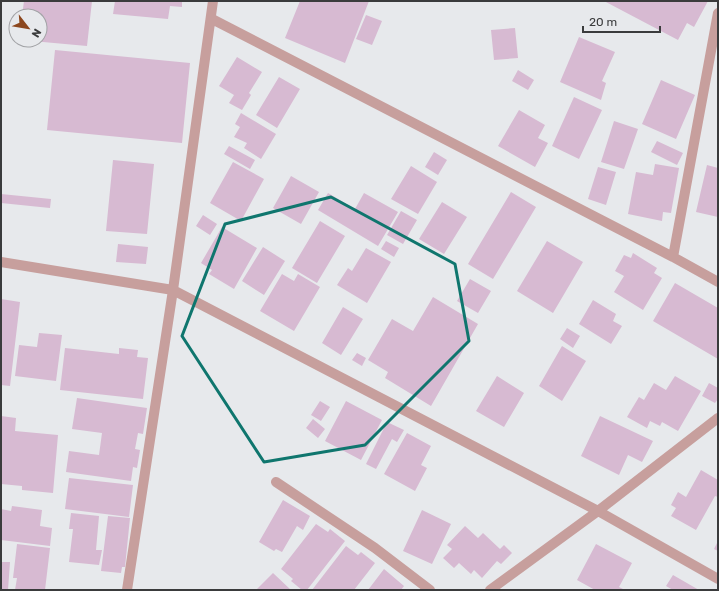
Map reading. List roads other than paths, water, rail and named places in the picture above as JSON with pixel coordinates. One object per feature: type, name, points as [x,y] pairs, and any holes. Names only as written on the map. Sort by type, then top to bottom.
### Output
[{"type":"street","points":[[127,590],[173,290],[212,20],[213,1]]},
{"type":"street","points":[[673,257],[718,14]]},
{"type":"street","points":[[212,20],[673,257],[718,282]]},
{"type":"street","points":[[1,262],[173,290],[598,511],[718,579]]},
{"type":"street","points":[[490,590],[598,511],[718,418]]},
{"type":"street","points":[[276,482],[375,548],[430,590]]}]
